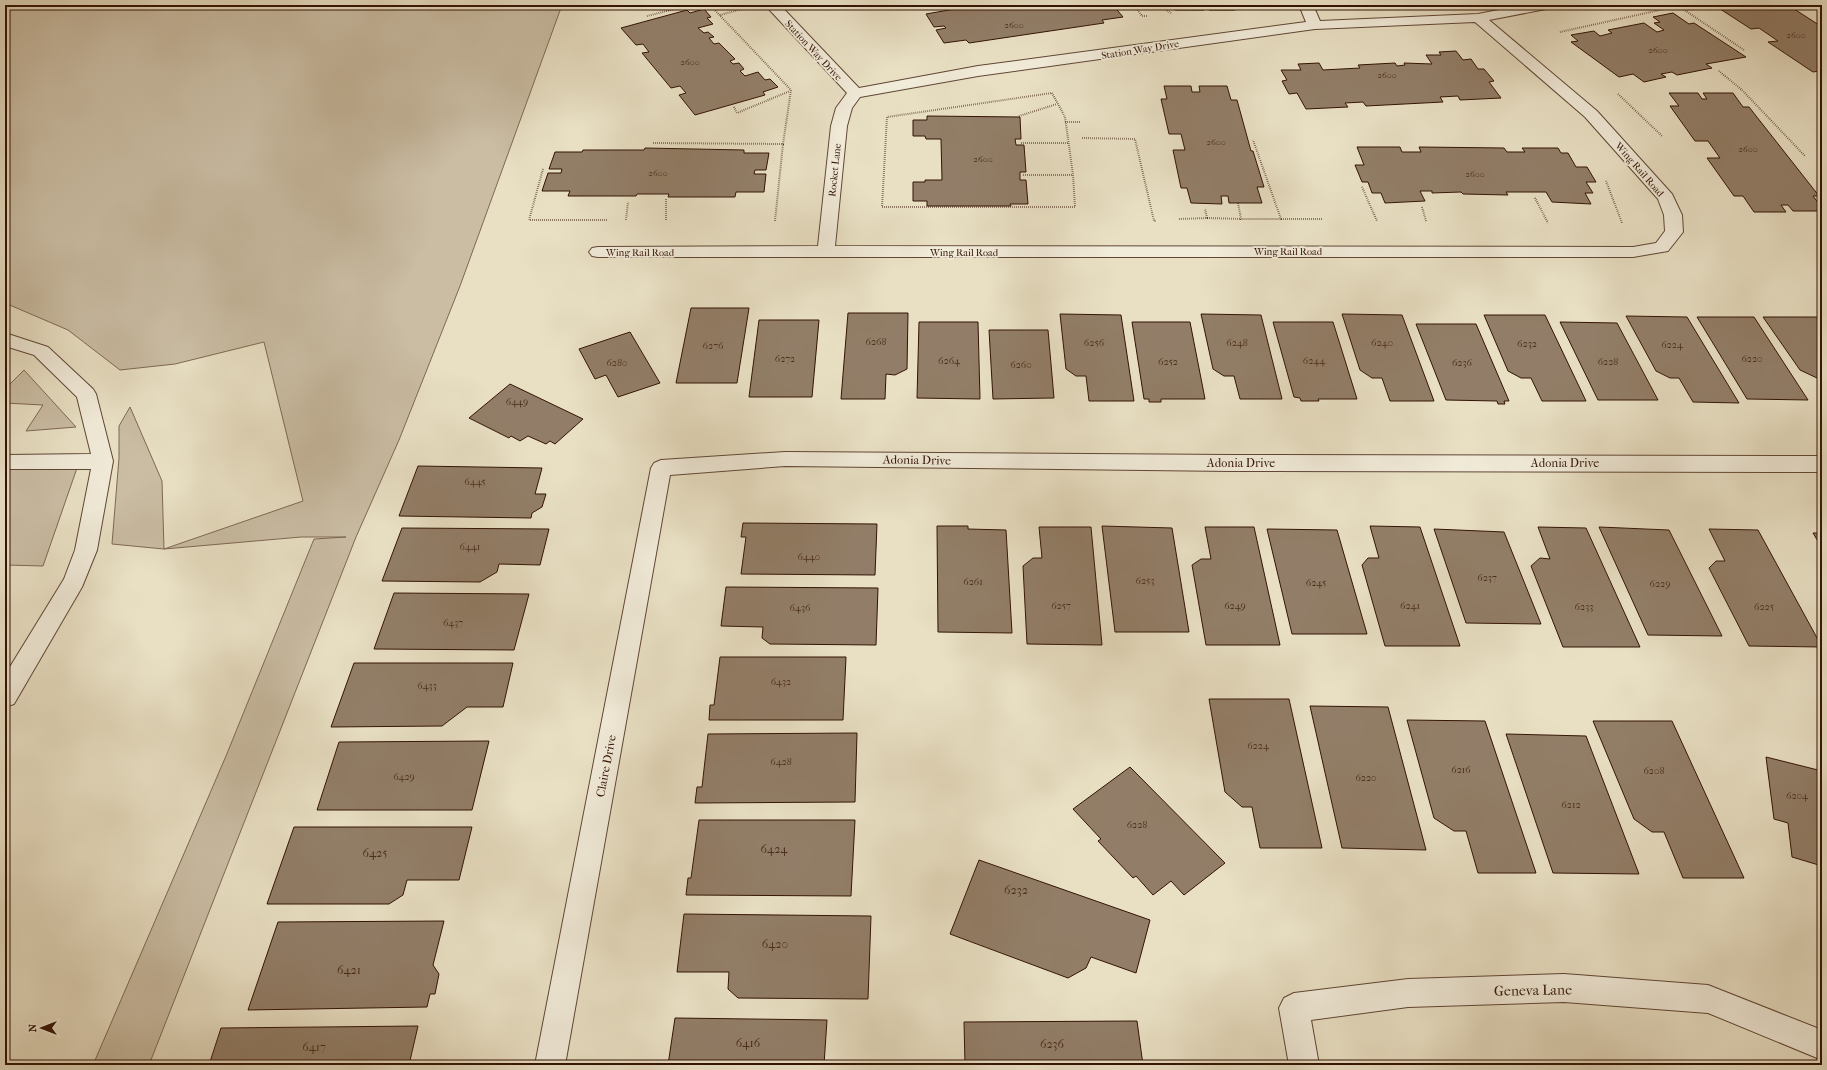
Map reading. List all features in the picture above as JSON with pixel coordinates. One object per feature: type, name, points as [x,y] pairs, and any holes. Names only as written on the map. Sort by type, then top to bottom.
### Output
[{"type":"street","name":"Station Way Drive","points":[[772,5],[855,93],[978,71],[1315,25],[1478,18],[1546,5]]},
{"type":"street","points":[[1306,5],[1315,25]]},
{"type":"street","name":"Wing Rail Road","points":[[598,252],[1633,252],[1662,247],[1674,232],[1673,215],[1666,198],[1592,114],[1478,18]]},
{"type":"street","name":"Rocket Lane","points":[[826,251],[839,126],[844,108],[855,93]]},
{"type":"street","points":[[5,339],[41,351],[86,394],[103,461],[86,550],[74,581],[5,697]]},
{"type":"street","name":"Adonia Drive","points":[[661,468],[785,458],[1231,463],[1822,464]]},
{"type":"street","points":[[5,462],[103,461]]},
{"type":"street","name":"Claire Drive","points":[[550,1065],[661,468]]},
{"type":"street","name":"Geneva Lane","points":[[1304,1065],[1294,1008],[1408,993],[1564,988],[1708,999],[1822,1045]]},
{"type":"path","points":[[647,16],[691,5]]},
{"type":"path","points":[[710,5],[791,90]]},
{"type":"path","points":[[1134,5],[1142,16],[1151,16]]},
{"type":"path","points":[[1560,32],[1678,6],[1744,50]]},
{"type":"path","points":[[720,15],[749,7]]},
{"type":"path","points":[[1164,14],[1170,13]]},
{"type":"path","points":[[1718,71],[1742,90],[1805,156]]},
{"type":"path","points":[[734,107],[737,113],[791,90]]},
{"type":"path","points":[[775,223],[783,144],[791,90]]},
{"type":"path","points":[[1614,90],[1662,136]]},
{"type":"path","points":[[1052,93],[1058,104],[1065,117],[1073,175],[1075,207],[882,207],[888,116],[1052,93]]},
{"type":"path","points":[[1019,116],[1058,104]]},
{"type":"path","points":[[1065,122],[1080,122]]},
{"type":"path","points":[[1082,138],[1135,139],[1154,221],[1162,220]]},
{"type":"path","points":[[1177,220],[1207,218],[1281,219],[1253,140]]},
{"type":"path","points":[[1021,142],[1068,142]]},
{"type":"path","points":[[653,143],[783,144]]},
{"type":"path","points":[[543,169],[529,220],[611,220]]},
{"type":"path","points":[[1023,175],[1073,175]]},
{"type":"path","points":[[1605,176],[1622,226],[1616,226]]},
{"type":"path","points":[[1362,187],[1377,221],[1384,221]]},
{"type":"path","points":[[1535,198],[1550,226]]},
{"type":"path","points":[[666,199],[666,220],[673,220]]},
{"type":"path","points":[[628,202],[626,220],[634,220]]},
{"type":"path","points":[[1238,203],[1241,219]]},
{"type":"path","points":[[1420,221],[1427,221],[1422,207]]},
{"type":"path","points":[[1205,209],[1207,218]]},
{"type":"shaded area","points":[[5,5],[562,5],[460,286],[399,440],[356,537],[149,1065],[93,1065],[226,756],[314,539],[346,537],[301,537],[164,549],[303,501],[264,342],[175,364],[120,370],[68,330],[5,303]]},
{"type":"shaded area","points":[[24,370],[76,427],[26,431],[43,405],[5,403],[5,389]]},
{"type":"shaded area","points":[[130,407],[162,481],[164,549],[112,544],[119,458],[119,426]]},
{"type":"shaded area","points":[[5,466],[77,468],[43,566],[5,565]]},
{"type":"building","points":[[978,5],[1113,5],[1123,17],[1102,20],[1104,23],[969,43],[966,40],[944,43],[936,30],[946,28],[944,26],[934,27],[926,14]]},
{"type":"building","points":[[1174,5],[1202,5],[1204,10],[1175,10]]},
{"type":"building","points":[[1208,5],[1233,5],[1235,10],[1209,10]]},
{"type":"building","points":[[1714,5],[1788,5],[1822,27],[1822,73],[1819,71],[1813,72],[1768,42],[1778,41],[1759,28],[1751,29]]},
{"type":"building","points":[[704,9],[711,17],[707,18],[713,24],[698,28],[704,33],[708,32],[714,37],[709,38],[714,44],[719,43],[735,59],[730,61],[733,64],[739,63],[744,69],[740,71],[745,76],[758,72],[765,80],[770,79],[778,87],[763,92],[765,95],[695,115],[679,95],[686,93],[680,86],[671,88],[642,53],[649,52],[643,44],[636,45],[621,28],[687,10],[690,13]]},
{"type":"building","points":[[1673,13],[1689,24],[1694,23],[1746,57],[1706,64],[1712,68],[1677,75],[1672,72],[1661,74],[1666,77],[1644,82],[1633,74],[1619,77],[1571,42],[1578,41],[1571,35],[1594,31],[1600,36],[1612,33],[1608,30],[1644,23],[1657,32],[1664,30],[1654,23],[1660,22],[1653,17]]},
{"type":"building","points":[[1456,51],[1463,60],[1471,59],[1478,69],[1484,69],[1494,81],[1489,82],[1501,98],[1460,100],[1458,96],[1440,97],[1443,102],[1366,106],[1363,102],[1345,103],[1348,107],[1306,109],[1297,93],[1289,94],[1282,81],[1287,80],[1281,70],[1301,70],[1298,64],[1319,63],[1323,70],[1360,68],[1358,65],[1395,63],[1397,66],[1405,65],[1404,63],[1432,64],[1426,55],[1441,55],[1439,52]]},
{"type":"building","points":[[1164,86],[1191,86],[1192,92],[1200,92],[1199,86],[1227,86],[1231,100],[1237,100],[1251,151],[1253,151],[1264,187],[1257,187],[1262,203],[1229,203],[1228,196],[1221,196],[1222,204],[1191,203],[1187,188],[1181,188],[1173,150],[1185,150],[1181,134],[1169,134],[1161,99],[1167,99]]},
{"type":"building","points":[[1669,93],[1698,93],[1702,99],[1707,99],[1703,93],[1733,93],[1743,107],[1749,107],[1819,196],[1813,196],[1822,208],[1822,211],[1793,211],[1788,205],[1781,205],[1786,212],[1754,212],[1743,196],[1734,196],[1707,158],[1720,158],[1708,141],[1695,141],[1670,106],[1679,106]]},
{"type":"building","points":[[927,116],[1020,117],[1021,139],[1015,139],[1016,145],[1024,145],[1026,172],[1020,172],[1020,180],[1026,180],[1028,204],[1010,204],[1011,206],[927,206],[927,201],[913,201],[913,182],[942,180],[941,139],[926,139],[925,136],[913,136],[913,120],[927,120]]},
{"type":"building","points":[[1357,147],[1400,147],[1402,152],[1421,152],[1419,147],[1504,148],[1507,152],[1525,152],[1522,148],[1558,148],[1561,153],[1568,153],[1576,167],[1587,167],[1596,182],[1586,182],[1593,193],[1585,193],[1591,204],[1552,202],[1546,192],[1506,192],[1508,195],[1463,194],[1461,192],[1432,193],[1432,191],[1420,191],[1425,201],[1385,203],[1381,193],[1372,193],[1368,182],[1362,182],[1355,165],[1364,165]]},
{"type":"building","points":[[645,148],[744,150],[744,153],[769,153],[766,170],[755,170],[754,174],[766,174],[764,192],[736,192],[735,197],[668,197],[669,194],[637,194],[636,196],[568,196],[570,191],[542,191],[548,173],[561,173],[562,169],[549,169],[555,152],[582,152],[583,150],[644,150]]},
{"type":"building","points":[[691,308],[749,308],[737,383],[676,383]]},
{"type":"building","points":[[848,313],[908,313],[907,369],[895,375],[886,374],[885,399],[841,399]]},
{"type":"building","points":[[1060,314],[1121,315],[1134,401],[1089,401],[1086,376],[1076,376],[1066,369]]},
{"type":"building","points":[[1201,314],[1261,315],[1282,399],[1240,399],[1234,376],[1224,376],[1213,369]]},
{"type":"building","points":[[1342,314],[1402,315],[1434,401],[1390,401],[1382,378],[1372,378],[1360,370]]},
{"type":"building","points":[[1484,315],[1545,315],[1586,401],[1542,401],[1531,378],[1521,378],[1508,371]]},
{"type":"building","points":[[1626,316],[1687,317],[1739,403],[1693,402],[1679,378],[1670,378],[1656,371]]},
{"type":"building","points":[[1697,317],[1754,317],[1808,400],[1747,399]]},
{"type":"building","points":[[1763,317],[1820,317],[1822,320],[1822,378],[1817,378],[1800,370]]},
{"type":"building","points":[[759,320],[819,320],[812,397],[749,397]]},
{"type":"building","points":[[919,322],[978,322],[980,399],[917,398]]},
{"type":"building","points":[[1132,322],[1190,322],[1205,399],[1161,399],[1161,402],[1149,402],[1149,399],[1144,399]]},
{"type":"building","points":[[1273,322],[1333,322],[1357,399],[1318,399],[1319,401],[1301,401],[1300,398],[1294,397]]},
{"type":"building","points":[[1560,322],[1617,323],[1658,400],[1598,400]]},
{"type":"building","points":[[1416,324],[1476,324],[1509,401],[1504,401],[1505,404],[1498,404],[1497,401],[1446,400]]},
{"type":"building","points":[[989,330],[1048,330],[1054,398],[993,399]]},
{"type":"building","points":[[630,332],[660,383],[618,397],[606,375],[595,379],[579,349]]},
{"type":"building","points":[[510,384],[583,419],[555,444],[550,441],[546,444],[528,436],[520,441],[511,436],[509,438],[469,418]]},
{"type":"building","points":[[418,466],[542,468],[535,494],[546,494],[542,507],[532,513],[531,518],[399,516]]},
{"type":"building","points":[[743,523],[877,524],[875,575],[741,574],[746,537],[741,537]]},
{"type":"building","points":[[937,526],[968,526],[968,529],[1006,530],[1012,633],[938,632]]},
{"type":"building","points":[[1102,526],[1172,528],[1189,632],[1115,632]]},
{"type":"building","points":[[1370,526],[1420,527],[1460,646],[1385,646],[1362,565],[1368,558],[1379,558]]},
{"type":"building","points":[[1039,527],[1091,527],[1102,645],[1027,644],[1023,566],[1033,558],[1042,558]]},
{"type":"building","points":[[1205,527],[1254,527],[1280,645],[1206,645],[1192,565],[1201,559],[1211,559]]},
{"type":"building","points":[[1538,527],[1586,528],[1640,647],[1563,647],[1531,566],[1540,558],[1550,559]]},
{"type":"building","points":[[1599,527],[1669,530],[1722,636],[1648,635]]},
{"type":"building","points":[[402,528],[549,529],[540,565],[499,564],[497,572],[480,582],[382,581]]},
{"type":"building","points":[[1267,529],[1337,530],[1367,634],[1292,634]]},
{"type":"building","points":[[1434,529],[1504,532],[1541,624],[1466,623]]},
{"type":"building","points":[[1709,529],[1758,530],[1822,647],[1749,646],[1709,568],[1716,561],[1725,561]]},
{"type":"building","points":[[1813,533],[1822,533],[1822,548]]},
{"type":"building","points":[[726,587],[878,588],[876,645],[770,644],[762,638],[763,627],[721,626]]},
{"type":"building","points":[[394,593],[529,594],[514,650],[374,649]]},
{"type":"building","points":[[720,657],[846,657],[843,720],[709,720],[710,705],[714,705]]},
{"type":"building","points":[[354,663],[513,663],[503,707],[467,707],[442,726],[331,727]]},
{"type":"building","points":[[1209,699],[1289,699],[1322,848],[1260,848],[1252,807],[1242,807],[1225,792]]},
{"type":"building","points":[[1310,706],[1388,707],[1426,850],[1342,848]]},
{"type":"building","points":[[1407,720],[1485,721],[1536,873],[1478,873],[1466,831],[1454,831],[1434,818]]},
{"type":"building","points":[[1593,721],[1672,721],[1744,878],[1683,878],[1664,832],[1652,832],[1634,819]]},
{"type":"building","points":[[857,733],[855,802],[695,803],[697,787],[702,787],[708,734]]},
{"type":"building","points":[[1506,734],[1586,736],[1639,874],[1553,873]]},
{"type":"building","points":[[489,741],[472,810],[317,810],[339,742]]},
{"type":"building","points":[[1766,757],[1822,771],[1822,866],[1792,857],[1788,823],[1774,819]]},
{"type":"building","points":[[1130,767],[1225,863],[1184,895],[1171,881],[1153,895],[1136,876],[1133,878],[1098,841],[1101,839],[1073,809]]},
{"type":"building","points":[[699,820],[855,820],[851,896],[686,895],[688,878],[691,878]]},
{"type":"building","points":[[294,827],[472,827],[459,880],[407,880],[403,895],[389,904],[267,904]]},
{"type":"building","points":[[979,860],[1150,920],[1136,973],[1091,957],[1086,968],[1068,978],[950,934]]},
{"type":"building","points":[[684,914],[871,916],[868,999],[738,998],[728,989],[729,972],[677,972]]},
{"type":"building","points":[[444,921],[433,965],[439,974],[435,994],[430,994],[427,1007],[248,1010],[278,922]]},
{"type":"building","points":[[675,1018],[827,1020],[824,1065],[668,1065]]},
{"type":"building","points":[[1137,1021],[1143,1065],[965,1065],[964,1022]]},
{"type":"building","points":[[418,1026],[409,1065],[209,1065],[221,1028]]}]
